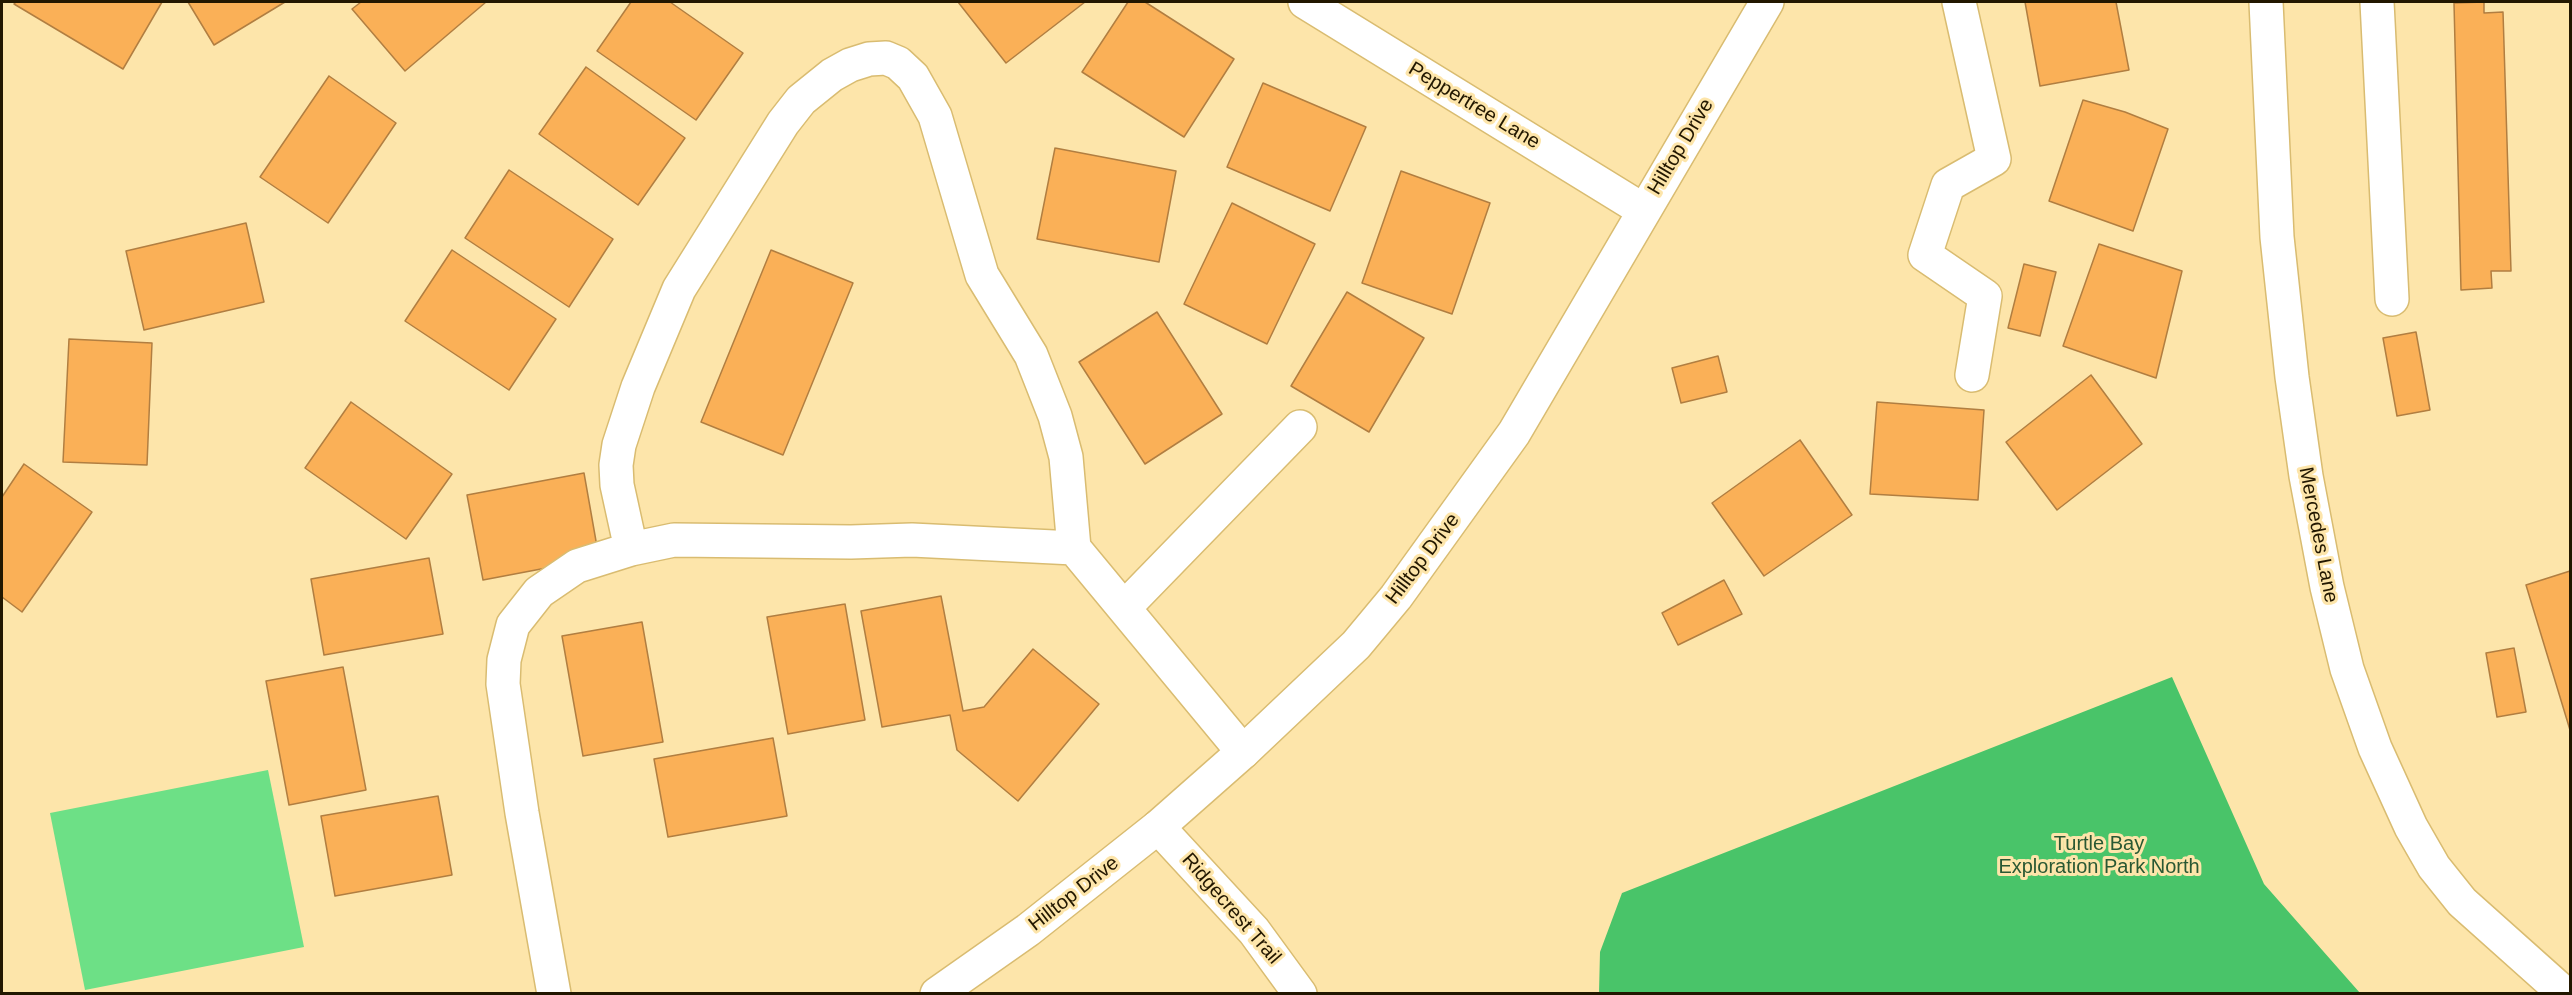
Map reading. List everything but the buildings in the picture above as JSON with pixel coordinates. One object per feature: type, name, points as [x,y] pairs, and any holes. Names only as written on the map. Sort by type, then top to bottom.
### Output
[{"type":"street","name":"Peppertree Lane","points":[[1305,2],[1643,210]]},
{"type":"street","name":"Hilltop Drive","points":[[937,993],[1028,930],[1158,827],[1243,752],[1356,645],[1434,547],[1514,433],[1767,2]]},
{"type":"street","points":[[1959,2],[1995,159],[1948,185],[1925,255],[1985,296],[1972,375]]},
{"type":"street","name":"Mercedes Lane","points":[[2266,2],[2277,237],[2292,378],[2306,476],[2327,587],[2347,669],[2375,748],[2411,827],[2434,867],[2462,902],[2565,993]]},
{"type":"street","points":[[2377,2],[2392,299]]},
{"type":"street","points":[[631,549],[617,485],[616,465],[638,387],[679,289],[783,123],[801,100],[832,75],[850,65],[869,59],[886,58],[898,63],[913,77],[935,116],[982,275],[1031,355],[1055,416],[1066,457],[1074,548],[1243,752]]},
{"type":"street","points":[[1124,608],[1300,427]]},
{"type":"street","points":[[554,993],[520,801],[503,684],[504,660],[513,625],[539,592],[577,566],[631,549],[674,540],[791,542],[912,540],[1074,548]]},
{"type":"street","name":"Ridgecrest Trail","points":[[1158,827],[1254,931],[1300,993]]},
{"type":"green space","name":"Turtle Bay Exploration Park North","points":[[2172,677],[2264,884],[2360,993],[1599,993],[1600,952],[1622,893]]},
{"type":"green space","points":[[268,770],[304,947],[85,990],[50,813]]}]
